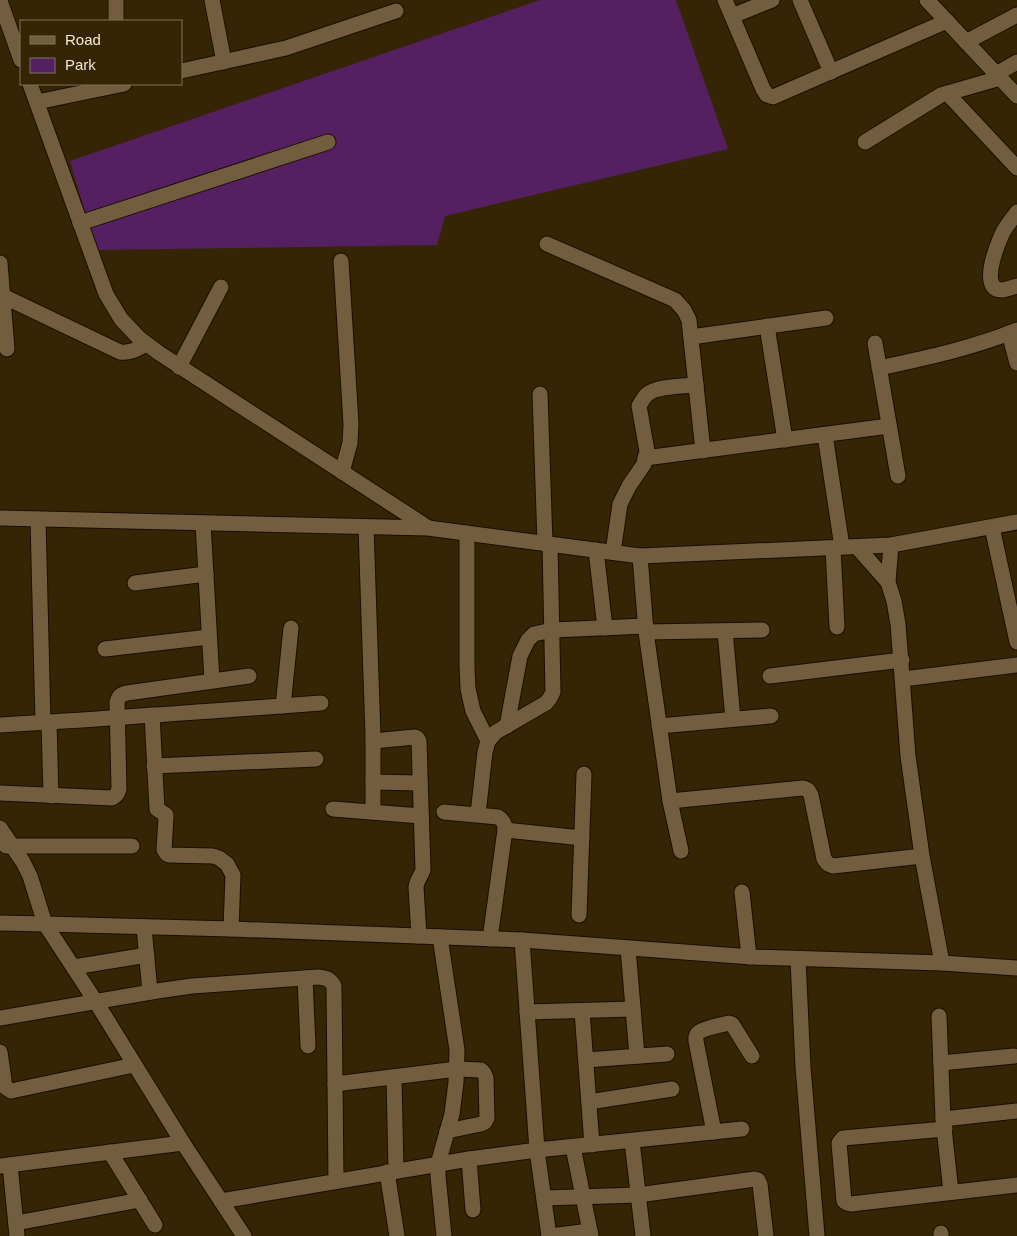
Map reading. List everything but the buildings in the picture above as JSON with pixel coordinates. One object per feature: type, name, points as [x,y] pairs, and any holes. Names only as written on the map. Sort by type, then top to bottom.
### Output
[{"type":"street","points":[[116,0],[116,20]]},
{"type":"street","points":[[212,0],[224,62]]},
{"type":"street","points":[[725,0],[763,90],[767,95],[773,97],[947,21]]},
{"type":"street","points":[[732,16],[772,0]]},
{"type":"street","points":[[800,0],[831,72]]},
{"type":"street","points":[[927,0],[1017,96]]},
{"type":"street","points":[[0,1],[20,57]]},
{"type":"street","points":[[182,72],[286,48],[396,11]]},
{"type":"street","points":[[966,42],[1017,15]]},
{"type":"street","points":[[866,142],[941,95],[998,76],[1017,62]]},
{"type":"street","points":[[30,85],[106,294],[121,319],[146,344],[179,367],[428,528]]},
{"type":"street","points":[[36,102],[114,85]]},
{"type":"street","points":[[947,93],[1017,168]]},
{"type":"street","points":[[80,223],[328,142]]},
{"type":"street","points":[[1017,212],[999,242],[991,267],[990,277],[991,284],[995,288],[1002,290],[1017,286]]},
{"type":"street","points":[[546,244],[675,300],[684,310],[689,320],[703,451]]},
{"type":"street","points":[[340,261],[351,424],[350,443],[342,472]]},
{"type":"street","points":[[0,263],[7,349]]},
{"type":"street","points":[[179,367],[221,287]]},
{"type":"street","points":[[3,296],[120,352],[132,352],[146,344]]},
{"type":"street","points":[[691,337],[826,318]]},
{"type":"street","points":[[767,326],[785,440]]},
{"type":"street","points":[[879,368],[944,354],[1013,332],[1017,363]]},
{"type":"street","points":[[875,343],[898,476]]},
{"type":"street","points":[[613,552],[620,504],[629,486],[644,464],[647,451],[639,406],[648,393],[660,389],[696,385]]},
{"type":"street","points":[[478,814],[484,752],[488,741],[496,732],[546,703],[553,692],[552,630],[540,394]]},
{"type":"street","points":[[645,458],[889,426]]},
{"type":"street","points":[[825,434],[844,547],[837,628]]},
{"type":"street","points":[[0,518],[428,528],[640,556],[891,545],[1017,522]]},
{"type":"street","points":[[38,519],[46,722],[52,796]]},
{"type":"street","points":[[203,523],[212,681]]},
{"type":"street","points":[[366,526],[373,741],[373,812]]},
{"type":"street","points":[[992,527],[1017,642]]},
{"type":"street","points":[[467,533],[468,689],[473,711],[488,741]]},
{"type":"street","points":[[891,545],[888,582],[898,624],[908,756],[922,856],[942,962]]},
{"type":"street","points":[[844,547],[888,582]]},
{"type":"street","points":[[596,550],[605,628]]},
{"type":"street","points":[[640,556],[646,629],[659,726],[680,852]]},
{"type":"street","points":[[135,583],[206,574]]},
{"type":"street","points":[[283,706],[291,628]]},
{"type":"street","points":[[507,726],[520,656],[528,640],[534,634],[552,630],[605,628],[762,630]]},
{"type":"street","points":[[725,631],[733,719]]},
{"type":"street","points":[[105,649],[209,637]]},
{"type":"street","points":[[770,676],[902,660]]},
{"type":"street","points":[[903,679],[1017,665]]},
{"type":"street","points":[[0,794],[112,798],[119,789],[117,702],[122,694],[249,676]]},
{"type":"street","points":[[0,725],[322,703]]},
{"type":"street","points":[[152,715],[157,809],[166,815],[164,850],[169,855],[213,856],[227,864],[233,875],[231,929]]},
{"type":"street","points":[[659,726],[771,716]]},
{"type":"street","points":[[373,741],[414,737],[418,741],[423,870],[416,887],[419,936]]},
{"type":"street","points":[[154,766],[316,759]]},
{"type":"street","points":[[579,915],[584,774]]},
{"type":"street","points":[[373,782],[420,783]]},
{"type":"street","points":[[670,801],[803,788],[808,790],[811,795],[824,859],[828,864],[834,866],[922,856]]},
{"type":"street","points":[[333,809],[421,816]]},
{"type":"street","points":[[444,812],[498,817],[505,824],[490,939]]},
{"type":"street","points":[[0,828],[6,846],[23,862],[30,876],[45,924],[244,1236]]},
{"type":"street","points":[[505,830],[582,838]]},
{"type":"street","points":[[6,846],[132,846]]},
{"type":"street","points":[[742,892],[749,957]]},
{"type":"street","points":[[0,923],[231,929],[522,940],[749,957],[942,962],[1017,968]]},
{"type":"street","points":[[144,927],[150,992]]},
{"type":"street","points":[[440,937],[457,1050],[452,1114],[438,1164],[444,1236]]},
{"type":"street","points":[[522,940],[537,1150],[549,1236],[590,1234],[573,1147]]},
{"type":"street","points":[[628,948],[637,1056]]},
{"type":"street","points":[[74,968],[147,956]]},
{"type":"street","points":[[798,959],[803,1067],[817,1236]]},
{"type":"street","points":[[305,978],[308,1046]]},
{"type":"street","points":[[0,1018],[192,986],[305,978],[326,978],[331,980],[334,986],[336,1181]]},
{"type":"street","points":[[527,1012],[633,1009]]},
{"type":"street","points":[[582,1011],[592,1145]]},
{"type":"street","points":[[939,1016],[944,1124],[952,1192]]},
{"type":"street","points":[[714,1132],[696,1036],[703,1030],[729,1023],[732,1024],[752,1056]]},
{"type":"street","points":[[0,1052],[5,1088],[11,1091],[134,1065]]},
{"type":"street","points":[[586,1060],[667,1054]]},
{"type":"street","points":[[941,1063],[1014,1056]]},
{"type":"street","points":[[335,1084],[456,1069],[481,1070],[486,1078],[487,1118],[485,1122],[447,1131]]},
{"type":"street","points":[[394,1077],[392,1171],[397,1236]]},
{"type":"street","points":[[589,1102],[672,1089]]},
{"type":"street","points":[[1017,1111],[944,1124],[843,1138],[839,1144],[843,1197],[847,1203],[852,1204],[1017,1185]]},
{"type":"street","points":[[221,1201],[469,1159],[537,1150],[742,1129]]},
{"type":"street","points":[[632,1141],[643,1236]]},
{"type":"street","points":[[140,1200],[17,1230],[5,1165],[183,1143]]},
{"type":"street","points":[[110,1152],[156,1225]]},
{"type":"street","points":[[469,1159],[473,1210]]},
{"type":"street","points":[[544,1198],[638,1195],[755,1179],[760,1184],[766,1236]]},
{"type":"green space","points":[[540,0],[676,0],[728,149],[445,216],[437,245],[96,250],[70,161]]}]
